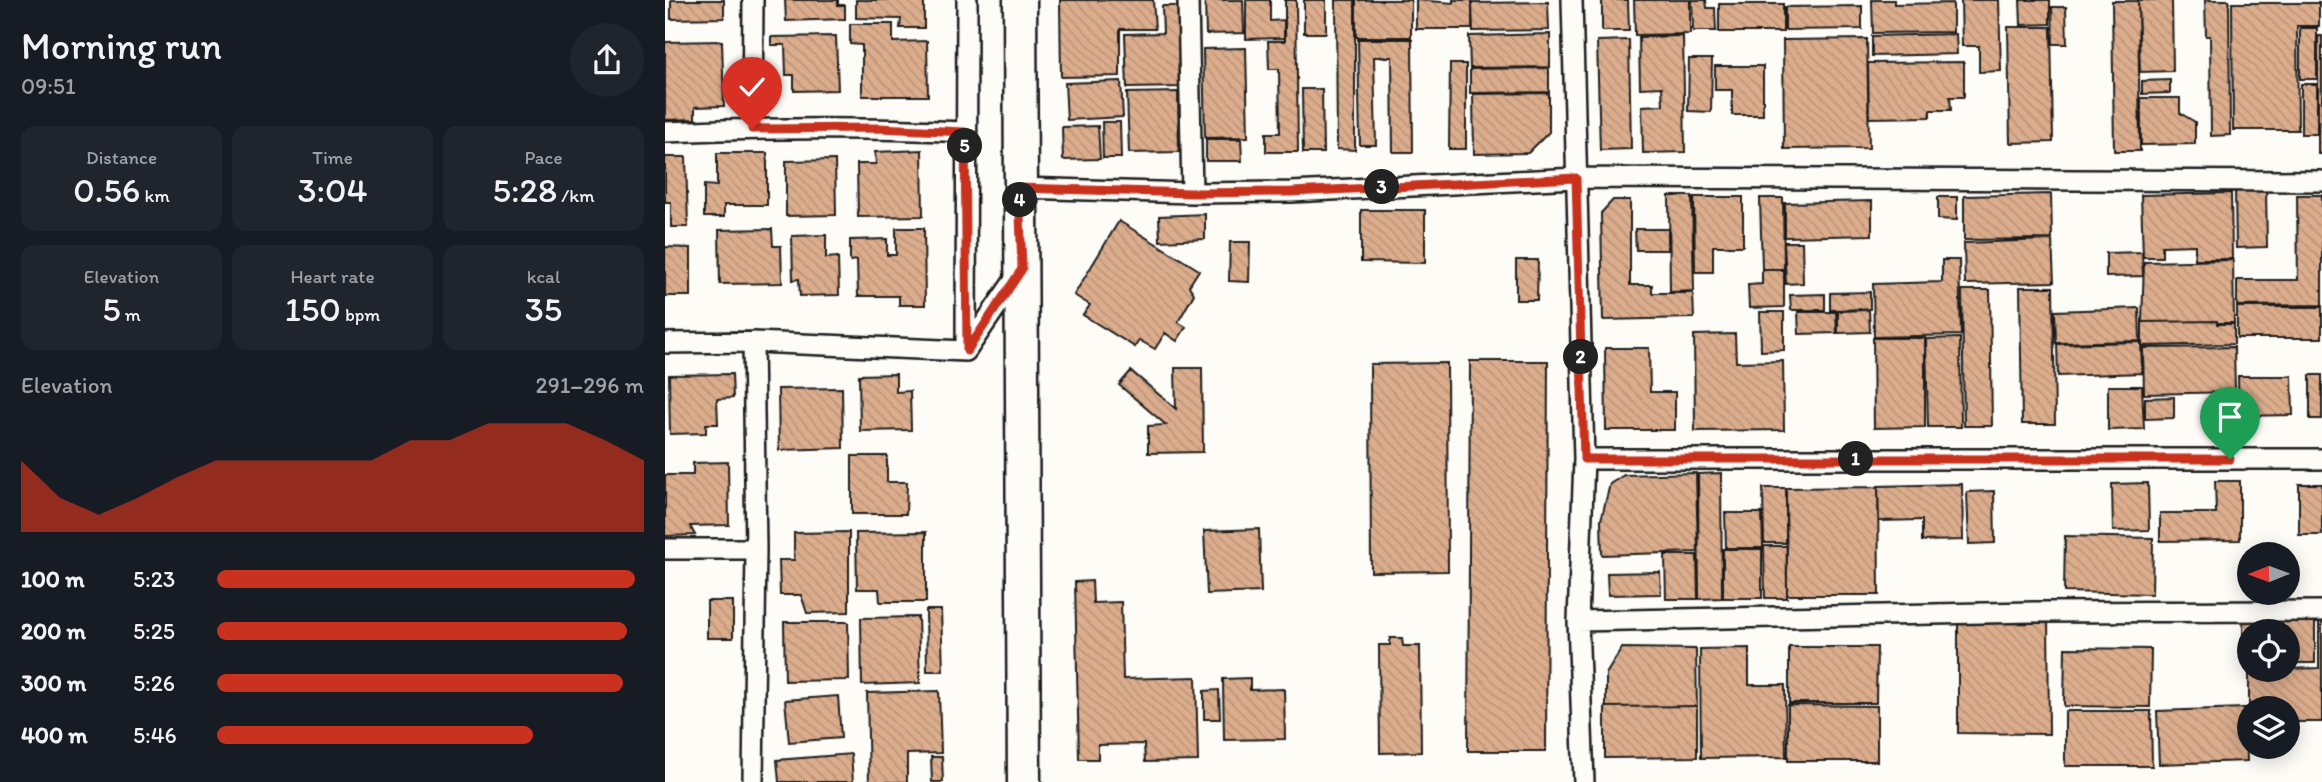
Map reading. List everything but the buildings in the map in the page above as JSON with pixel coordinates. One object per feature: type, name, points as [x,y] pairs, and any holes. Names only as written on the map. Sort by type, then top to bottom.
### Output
[{"type":"main road","points":[[1020,0],[1024,782]]},
{"type":"street","points":[[752,129],[753,0]]},
{"type":"street","points":[[967,0],[967,351]]},
{"type":"street","points":[[1188,0],[1192,193]]},
{"type":"street","points":[[1572,0],[1584,459],[1578,621],[1584,782]]},
{"type":"street","points":[[665,132],[879,128],[965,132]]},
{"type":"street","points":[[1019,188],[1192,193],[1291,192],[1576,178],[2322,181]]},
{"type":"street","points":[[967,351],[1022,269]]},
{"type":"street","points":[[665,343],[753,342],[967,351]]},
{"type":"street","points":[[753,342],[756,549],[753,782]]},
{"type":"street","points":[[1584,459],[2322,459]]},
{"type":"street","points":[[665,549],[756,549]]},
{"type":"street","points":[[1578,621],[2034,612],[2322,611]]},
{"type":"route","points":[[752,129],[879,128],[965,132],[967,351],[1022,269],[1019,188],[1192,193],[1291,192],[1576,178],[1584,459],[2230,459]]}]
